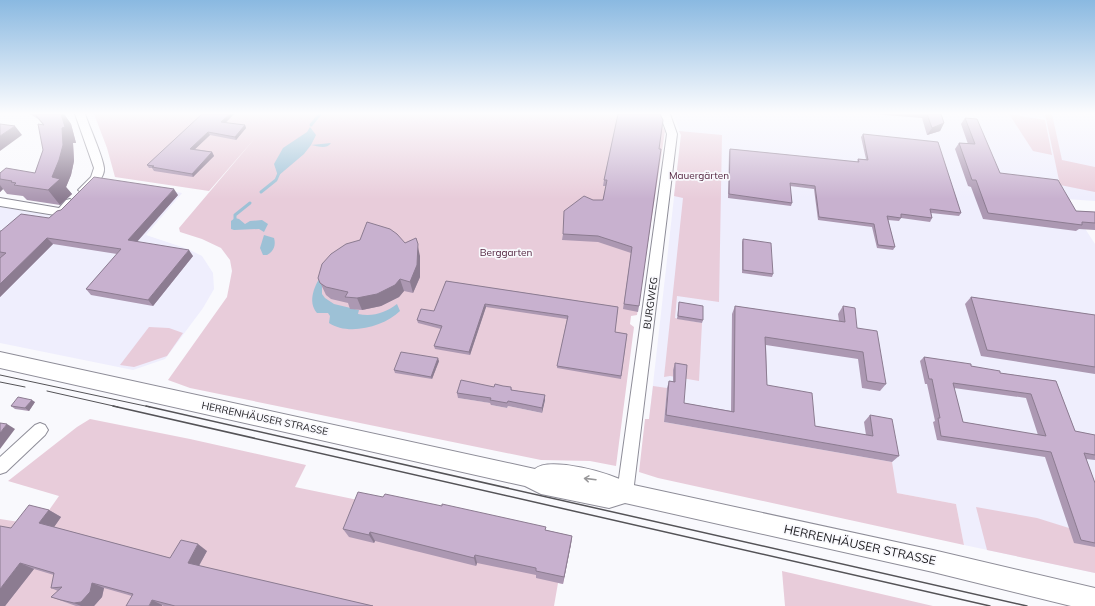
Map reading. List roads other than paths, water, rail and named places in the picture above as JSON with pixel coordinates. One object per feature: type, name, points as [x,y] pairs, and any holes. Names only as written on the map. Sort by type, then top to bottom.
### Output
[{"type":"street","points":[[0,202],[61,212],[96,178],[100,168],[90,142]]},
{"type":"street","name":"BURGWEG","points":[[625,493],[671,142]]},
{"type":"street","name":"HERRENHÄUSER STRASSE","points":[[0,360],[529,477],[542,484],[609,498],[625,493],[933,560],[1095,600]]},
{"type":"street","points":[[0,467],[40,430]]},
{"type":"water","points":[[292,142],[312,142],[304,154],[278,176],[274,164],[283,148]]},
{"type":"water","points":[[331,143],[324,147],[311,145]]},
{"type":"water","points":[[235,218],[239,219],[245,224],[250,221],[262,220],[268,224],[264,232],[259,229],[234,230],[231,229],[231,221]]},
{"type":"water","points":[[264,235],[274,238],[275,241],[273,250],[267,255],[263,255],[260,248]]},
{"type":"water","points":[[322,274],[322,294],[334,304],[359,310],[358,314],[363,315],[379,314],[397,304],[400,311],[385,321],[366,328],[346,329],[337,327],[329,323],[330,316],[328,313],[317,313],[314,308],[312,298],[313,293]]},
{"type":"waterway","points":[[261,192],[276,180],[279,173]]},
{"type":"waterway","points":[[235,222],[235,215],[250,203]]},
{"type":"tram line","points":[[0,375],[150,407]]},
{"type":"tram line","points":[[0,382],[25,387]]},
{"type":"tram line","points":[[47,391],[118,407]]},
{"type":"tram line","points":[[113,406],[990,606]]},
{"type":"tram line","points":[[146,406],[1027,606]]},
{"type":"park label","name":"Mauergärten","points":[[699,175]]},
{"type":"park label","name":"Berggarten","points":[[506,252]]}]
